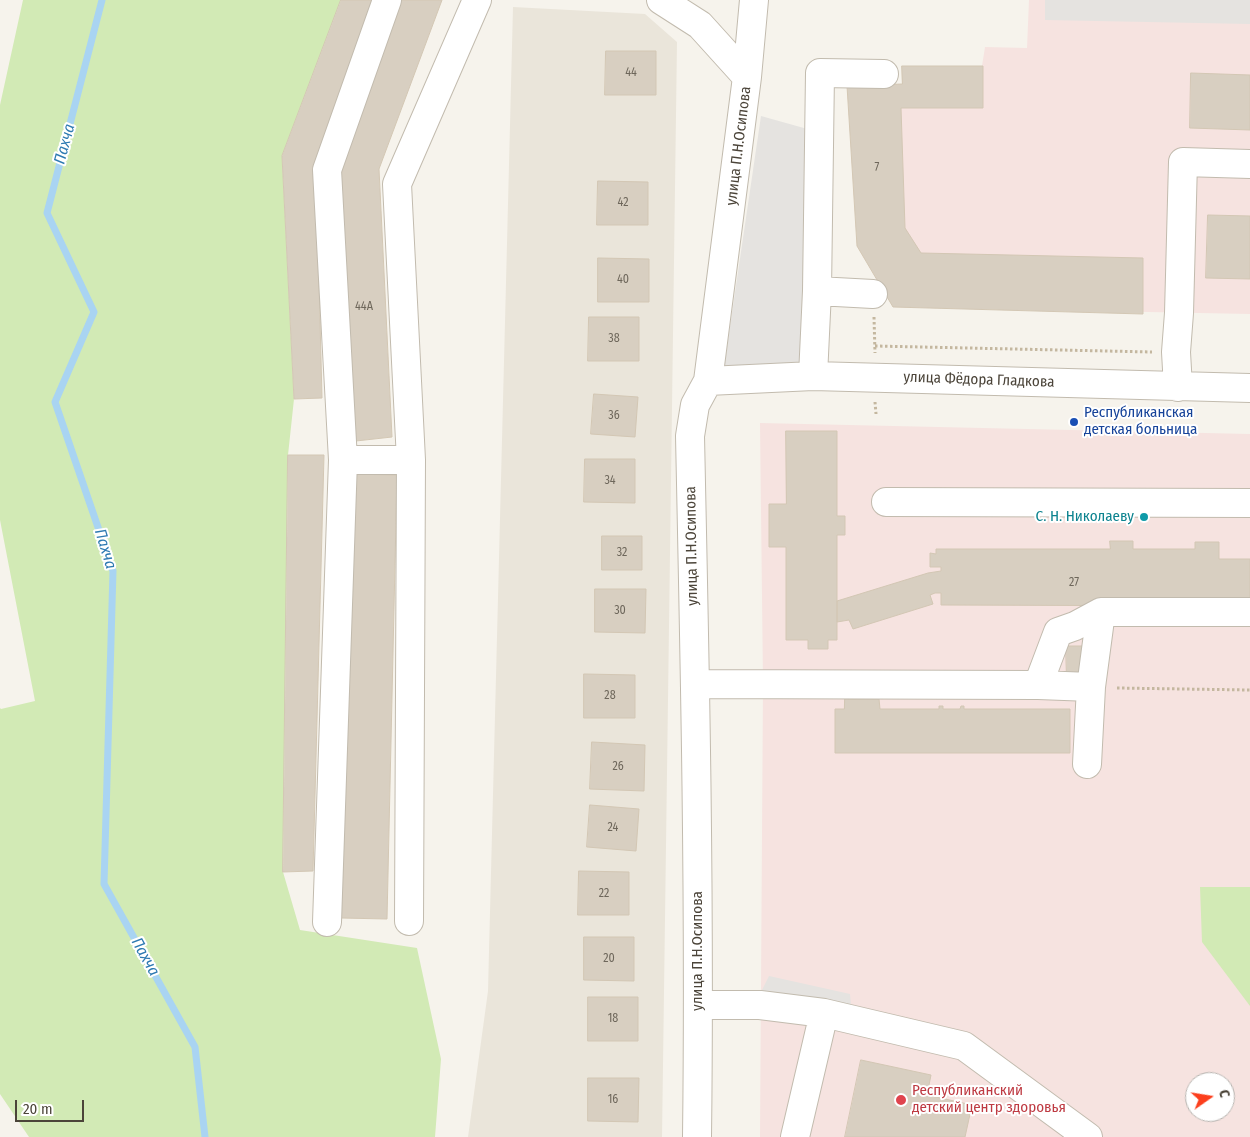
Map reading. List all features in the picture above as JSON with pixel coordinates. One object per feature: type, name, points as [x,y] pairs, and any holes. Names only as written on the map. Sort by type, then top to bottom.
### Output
[{"type":"street","points":[[327,922],[343,460],[327,170],[387,0]]},
{"type":"street","points":[[409,921],[411,460],[398,184],[477,0]]},
{"type":"street","name":"улица П.Н.Осипова","points":[[662,0],[700,25],[748,77],[708,380],[695,405],[690,436],[695,684],[698,1005],[696,1137]]},
{"type":"street","points":[[748,77],[754,0]]},
{"type":"street","points":[[813,376],[818,291],[820,73],[884,74]]},
{"type":"street","points":[[1178,387],[1176,352],[1179,313],[1183,162],[1250,164]]},
{"type":"street","points":[[818,291],[873,294]]},
{"type":"street","name":"улица Фёдора Гладкова","points":[[708,380],[813,376],[1250,388]]},
{"type":"street","points":[[343,460],[411,460]]},
{"type":"street","points":[[886,502],[1250,503]]},
{"type":"street","points":[[1038,685],[1058,632],[1101,612],[1250,612]]},
{"type":"street","points":[[1086,764],[1091,687],[1101,612]]},
{"type":"street","points":[[695,684],[1038,685],[1091,687]]},
{"type":"street","points":[[698,1005],[760,1005],[824,1013],[964,1046],[1088,1137]]},
{"type":"street","points":[[795,1137],[824,1013]]},
{"type":"path","points":[[876,346],[1176,352]]},
{"type":"path","points":[[1091,687],[1250,690]]},
{"type":"shaded area","points":[[1029,0],[1250,0],[1250,314],[893,307],[857,246],[847,86],[902,84],[902,66],[982,66],[985,47],[1027,48]]},
{"type":"shaded area","points":[[1045,0],[1250,0],[1250,24],[1045,20]]},
{"type":"shaded area","points":[[513,7],[645,14],[677,42],[662,1137],[468,1137],[488,991]]},
{"type":"shaded area","points":[[761,116],[811,130],[801,362],[724,367]]},
{"type":"shaded area","points":[[760,423],[1250,434],[1250,1137],[760,1137],[763,684]]},
{"type":"shaded area","points":[[769,976],[850,994],[852,1015],[759,996]]},
{"type":"green space","points":[[23,0],[341,0],[282,156],[294,399],[288,455],[283,872],[300,930],[417,948],[441,1059],[435,1137],[29,1137],[0,1094],[0,708],[35,701],[0,520],[0,105]]},
{"type":"green space","points":[[1200,887],[1250,887],[1250,1006],[1202,942]]},
{"type":"building","points":[[341,0],[375,0],[316,163],[322,398],[294,399],[282,156]]},
{"type":"building","points":[[396,0],[442,0],[379,169],[392,437],[347,442],[336,178]]},
{"type":"building","points":[[606,51],[656,51],[656,95],[605,95]]},
{"type":"building","points":[[902,66],[983,66],[983,108],[901,108],[905,228],[921,253],[1143,258],[1143,314],[893,307],[857,246],[847,86],[902,84]]},
{"type":"building","points":[[1191,73],[1250,75],[1250,130],[1190,128]]},
{"type":"building","points":[[598,181],[648,182],[648,225],[597,225]]},
{"type":"building","points":[[1208,215],[1250,216],[1250,279],[1206,278]]},
{"type":"building","points":[[598,258],[649,259],[649,302],[598,302]]},
{"type":"building","points":[[589,317],[639,317],[639,361],[588,361]]},
{"type":"building","points":[[594,394],[638,397],[635,437],[591,434]]},
{"type":"building","points":[[786,431],[837,431],[837,516],[845,516],[845,535],[837,535],[837,640],[828,640],[828,649],[808,649],[808,640],[786,640],[786,547],[769,547],[769,504],[786,504]]},
{"type":"building","points":[[288,455],[324,455],[313,871],[283,872]]},
{"type":"building","points":[[585,459],[635,459],[635,503],[584,502]]},
{"type":"building","points":[[351,474],[397,475],[387,919],[341,918]]},
{"type":"building","points":[[602,536],[642,536],[642,570],[602,570]]},
{"type":"building","points":[[1110,541],[1133,541],[1133,549],[1195,549],[1195,542],[1219,542],[1219,559],[1250,559],[1250,606],[941,605],[941,593],[935,593],[930,595],[933,604],[853,629],[849,620],[837,622],[837,601],[928,573],[941,571],[941,567],[930,567],[930,553],[936,554],[936,549],[1110,549]]},
{"type":"building","points":[[595,589],[646,589],[645,633],[595,632]]},
{"type":"building","points":[[1066,646],[1085,646],[1086,680],[1067,681]]},
{"type":"building","points":[[584,674],[635,675],[635,718],[584,718]]},
{"type":"building","points":[[845,699],[879,699],[880,709],[939,709],[939,706],[943,706],[943,709],[960,709],[961,706],[964,706],[964,709],[1070,709],[1070,753],[835,753],[835,709],[844,709]]},
{"type":"building","points":[[592,742],[645,745],[644,791],[590,789]]},
{"type":"building","points":[[590,805],[639,809],[636,851],[587,847]]},
{"type":"building","points":[[579,871],[629,872],[629,915],[578,915]]},
{"type":"building","points":[[584,937],[634,937],[634,981],[584,980]]},
{"type":"building","points":[[588,997],[638,997],[638,1041],[588,1041]]},
{"type":"building","name":"Республиканский детский центр здоровья","points":[[861,1060],[931,1075],[927,1095],[972,1105],[965,1137],[845,1137]]},
{"type":"building","points":[[588,1078],[639,1078],[638,1122],[588,1121]]},
{"type":"waterway","name":"Пахча","points":[[102,0],[47,213],[94,312],[55,402],[113,571],[104,884],[195,1047],[205,1137]]},
{"type":"place","name":"Республиканская детская больница","points":[[1074,422]]},
{"type":"place","name":"С. Н. Николаеву","points":[[1144,517]]},
{"type":"place","name":"Республиканский детский центр здоровья","points":[[901,1100]]}]
